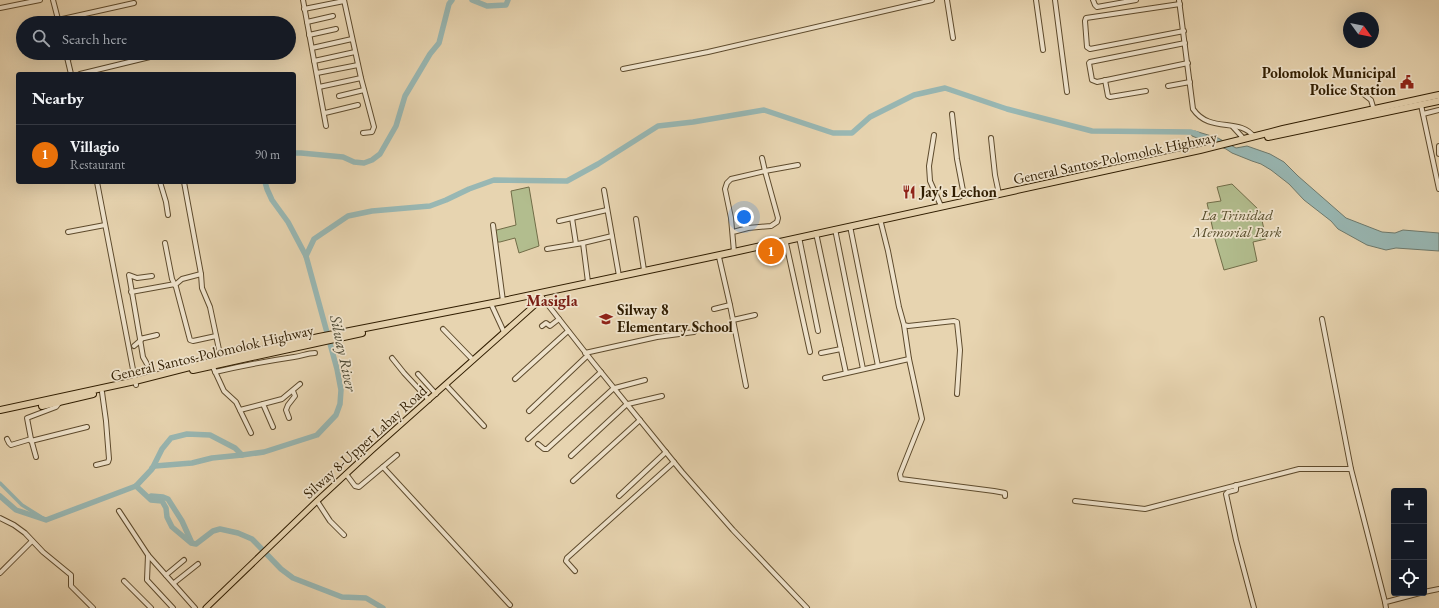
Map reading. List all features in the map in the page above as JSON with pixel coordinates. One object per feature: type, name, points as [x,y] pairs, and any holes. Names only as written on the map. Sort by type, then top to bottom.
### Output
[{"type":"highway","points":[[0,410],[136,383],[221,358],[492,306],[588,282],[880,221],[940,206],[1236,143],[1283,129],[1439,95]]},
{"type":"highway","name":"General Santos-Polomolok Highway","points":[[1236,143],[1439,101]]},
{"type":"highway","name":"General Santos-Polomolok Highway","points":[[880,221],[1212,148]]},
{"type":"highway","points":[[341,335],[786,243],[799,238]]},
{"type":"highway","name":"General Santos-Polomolok Highway","points":[[0,414],[60,402],[319,339]]},
{"type":"main road","name":"Silway 8-Upper Labay Road","points":[[206,608],[346,474],[537,303],[541,294]]},
{"type":"street","points":[[0,8],[40,0]]},
{"type":"street","points":[[53,0],[57,16]]},
{"type":"street","points":[[302,0],[326,126]]},
{"type":"street","points":[[304,9],[344,0],[374,129],[372,132],[363,133]]},
{"type":"street","points":[[623,69],[708,52],[932,0]]},
{"type":"street","points":[[947,0],[952,38]]},
{"type":"street","points":[[1036,0],[1043,50]]},
{"type":"street","points":[[1055,0],[1067,92]]},
{"type":"street","points":[[1093,0],[1097,7],[1114,2],[1135,0]]},
{"type":"street","points":[[1184,31],[1090,49],[1087,47],[1085,21],[1086,18],[1180,2],[1184,31],[1193,106],[1198,115],[1204,120],[1246,130],[1254,137]]},
{"type":"street","points":[[79,16],[134,3]]},
{"type":"street","points":[[307,22],[333,16]]},
{"type":"street","points":[[309,35],[336,29]]},
{"type":"street","points":[[312,48],[352,39]]},
{"type":"street","points":[[1185,43],[1090,62],[1092,80],[1097,82],[1188,63]]},
{"type":"street","points":[[314,61],[355,52]]},
{"type":"street","points":[[67,60],[70,72]]},
{"type":"street","points":[[88,72],[137,60]]},
{"type":"street","points":[[317,74],[358,65]]},
{"type":"street","points":[[319,87],[361,78]]},
{"type":"street","points":[[1105,80],[1108,96],[1110,97],[1146,91]]},
{"type":"street","points":[[1168,86],[1190,82]]},
{"type":"street","points":[[339,96],[364,90]]},
{"type":"street","points":[[1362,93],[1371,100],[1374,110]]},
{"type":"street","points":[[324,113],[358,105]]},
{"type":"street","points":[[1421,105],[1439,189]]},
{"type":"street","points":[[1423,114],[1439,110]]},
{"type":"street","points":[[952,114],[958,167],[965,201]]},
{"type":"street","points":[[1233,126],[1244,140]]},
{"type":"street","points":[[934,135],[929,166],[930,181],[940,206]]},
{"type":"street","points":[[991,138],[995,175],[999,194]]},
{"type":"street","points":[[1439,146],[1439,154]]},
{"type":"street","points":[[733,232],[748,228],[771,226],[777,222],[778,218],[762,158]]},
{"type":"street","points":[[734,252],[733,232],[725,189],[727,183],[731,179],[798,165]]},
{"type":"street","points":[[97,184],[136,383]]},
{"type":"street","points":[[161,184],[168,215]]},
{"type":"street","points":[[184,184],[194,243],[201,274],[202,288],[210,307],[221,358]]},
{"type":"street","points":[[604,190],[619,276]]},
{"type":"street","points":[[559,221],[607,210]]},
{"type":"street","points":[[572,218],[576,244]]},
{"type":"street","points":[[636,219],[644,270]]},
{"type":"street","points":[[880,221],[904,325],[922,422],[900,474],[900,479],[994,490],[1004,493],[1005,496]]},
{"type":"street","points":[[68,232],[106,225]]},
{"type":"street","points":[[493,225],[503,301]]},
{"type":"street","points":[[850,227],[878,366]]},
{"type":"street","points":[[835,230],[863,369]]},
{"type":"street","points":[[817,234],[846,373]]},
{"type":"street","points":[[547,249],[612,236]]},
{"type":"street","points":[[799,238],[818,331]]},
{"type":"street","points":[[583,243],[588,282]]},
{"type":"street","points":[[786,243],[810,352]]},
{"type":"street","points":[[165,244],[170,269],[190,340],[193,341],[216,336]]},
{"type":"street","points":[[719,257],[746,386]]},
{"type":"street","points":[[147,364],[143,357],[128,274],[137,278],[152,276]]},
{"type":"street","points":[[131,292],[175,285],[182,279],[201,274]]},
{"type":"street","points":[[541,294],[558,319],[674,462],[733,530],[807,608]]},
{"type":"street","points":[[714,309],[730,305]]},
{"type":"street","points":[[492,306],[504,332]]},
{"type":"street","points":[[733,320],[755,315]]},
{"type":"street","points":[[542,326],[546,323],[550,326],[558,319]]},
{"type":"street","points":[[1322,319],[1351,469],[1386,608]]},
{"type":"street","points":[[904,325],[908,326],[957,322],[960,350],[957,394]]},
{"type":"street","points":[[442,329],[474,360]]},
{"type":"street","points":[[515,379],[568,331]]},
{"type":"street","points":[[529,411],[586,354],[657,337],[694,332]]},
{"type":"street","points":[[134,346],[140,340],[157,335]]},
{"type":"street","points":[[822,353],[841,349]]},
{"type":"street","points":[[215,372],[249,364],[315,353]]},
{"type":"street","points":[[392,358],[429,400]]},
{"type":"street","points":[[825,378],[910,359]]},
{"type":"street","points":[[212,365],[224,392],[236,402],[250,433]]},
{"type":"street","points":[[528,439],[601,372]]},
{"type":"street","points":[[418,374],[436,394]]},
{"type":"street","points":[[538,444],[545,450],[547,449],[614,388],[645,380]]},
{"type":"street","points":[[240,410],[282,399],[300,384]]},
{"type":"street","points":[[446,385],[484,426]]},
{"type":"street","points":[[289,418],[286,410],[295,396],[293,391]]},
{"type":"street","points":[[96,465],[108,462],[109,459],[102,392]]},
{"type":"street","points":[[571,456],[628,404],[662,396]]},
{"type":"street","points":[[36,457],[27,418],[57,407],[60,402]]},
{"type":"street","points":[[263,404],[273,427]]},
{"type":"street","points":[[573,481],[640,420]]},
{"type":"street","points":[[8,439],[11,445],[87,427]]},
{"type":"street","points":[[619,496],[666,452]]},
{"type":"street","points":[[346,474],[355,486],[359,487],[397,455]]},
{"type":"street","points":[[575,571],[566,561],[567,558],[674,462]]},
{"type":"street","points":[[383,467],[510,605]]},
{"type":"street","points":[[1075,501],[1145,509],[1298,469],[1351,469]]},
{"type":"street","points":[[1236,486],[1236,490],[1226,494],[1236,540],[1254,608]]},
{"type":"street","points":[[317,501],[330,521],[344,535]]},
{"type":"street","points":[[119,511],[148,555],[195,608]]},
{"type":"street","points":[[0,518],[14,525],[25,533],[71,576],[71,586],[93,608]]},
{"type":"street","points":[[0,573],[32,541]]},
{"type":"street","points":[[148,555],[147,580],[173,608]]},
{"type":"street","points":[[166,575],[184,560]]},
{"type":"street","points":[[174,583],[198,564]]},
{"type":"street","points":[[124,581],[150,608]]},
{"type":"street","points":[[1427,591],[1439,589]]},
{"type":"street","points":[[1385,602],[1408,596]]},
{"type":"green space","name":"La Trinidad Memorial Park","points":[[1232,184],[1260,211],[1266,239],[1253,242],[1257,261],[1224,270],[1207,203],[1221,201],[1217,187]]},
{"type":"green space","points":[[529,187],[539,246],[519,253],[515,238],[495,242],[493,231],[516,225],[511,191]]},
{"type":"water","points":[[1195,131],[1218,138],[1236,148],[1247,146],[1270,154],[1284,162],[1346,218],[1382,232],[1395,233],[1403,230],[1439,233],[1439,251],[1396,248],[1386,250],[1367,245],[1338,229],[1331,221],[1304,200],[1289,184],[1271,170],[1261,164],[1192,136],[1191,132]]},
{"type":"waterway","name":"Silway River","points":[[296,153],[343,157],[354,162],[364,163],[372,160],[380,154],[396,126],[405,96],[430,54],[439,43],[449,4],[452,0]]},
{"type":"waterway","name":"Silway River","points":[[472,0],[487,6],[506,5],[508,0]]},
{"type":"waterway","points":[[306,256],[314,239],[348,216],[372,211],[430,206],[494,180],[567,181],[598,164],[658,126],[693,122],[764,110],[833,133],[852,133],[870,117],[914,95],[945,88],[1007,109],[1092,131],[1191,132],[1197,134]]},
{"type":"waterway","name":"Silway River","points":[[0,496],[16,510],[46,520],[136,486],[152,469],[162,449],[171,438],[187,434],[210,435],[235,448],[242,455],[264,452],[317,435],[336,415],[340,404],[341,390],[337,369],[306,256],[288,222],[272,200],[266,184]]},
{"type":"waterway","points":[[152,468],[155,466],[192,463],[212,458],[242,455]]},
{"type":"waterway","points":[[0,483],[22,505],[46,520]]},
{"type":"waterway","points":[[136,486],[151,500],[162,501],[166,508],[167,517],[172,527],[191,543],[196,544],[213,531],[220,529],[238,533],[252,539],[281,569],[293,578],[342,597],[366,598],[383,608]]},
{"type":"waterway","points":[[151,496],[168,499],[182,521],[191,541]]},
{"type":"place","name":"Polomolok Municipal Police Station","points":[[1407,82]]},
{"type":"place","name":"Jay's Lechon","points":[[909,192]]},
{"type":"place","name":"Villagio","points":[[771,251]]},
{"type":"place","name":"Silway 8 Elementary School","points":[[606,319]]},
{"type":"district","name":"Masigla","points":[[552,300]]}]
